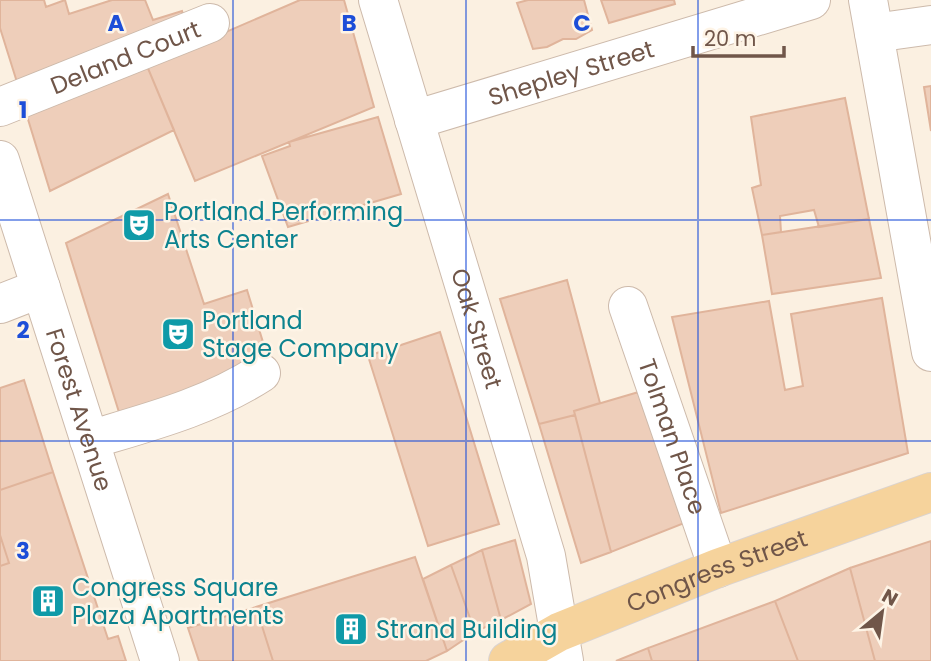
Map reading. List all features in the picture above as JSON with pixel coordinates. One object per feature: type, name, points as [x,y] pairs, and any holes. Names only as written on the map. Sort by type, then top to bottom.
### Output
[{"type":"main road","name":"Congress Street","points":[[508,661],[562,646],[718,568],[931,492]]},
{"type":"street","name":"Oak Street","points":[[378,0],[546,556],[562,646]]},
{"type":"street","name":"Shepley Street","points":[[414,120],[811,0]]},
{"type":"street","points":[[931,25],[871,17],[931,352]]},
{"type":"street","name":"Deland Court","points":[[0,107],[210,23]]},
{"type":"street","name":"Forest Avenue","points":[[0,160],[160,661]]},
{"type":"street","points":[[0,304],[41,288]]},
{"type":"street","name":"Tolman Place","points":[[628,306],[718,568]]},
{"type":"street","points":[[89,440],[206,403],[237,389],[261,373]]},
{"type":"building","points":[[0,0],[44,0],[46,7],[65,0],[69,14],[112,0],[145,0],[153,20],[182,11],[187,28],[21,95],[0,28]]},
{"type":"building","points":[[300,0],[344,0],[374,107],[195,181],[147,66]]},
{"type":"building","points":[[528,0],[584,0],[592,30],[576,39],[563,39],[547,47],[533,49],[517,3]]},
{"type":"building","points":[[601,0],[674,0],[675,4],[609,23]]},
{"type":"building","points":[[147,66],[174,130],[50,191],[27,116]]},
{"type":"building","points":[[931,86],[931,131],[924,87]]},
{"type":"building","points":[[845,98],[869,219],[819,227],[814,210],[780,216],[781,232],[762,235],[752,188],[761,185],[751,117]]},
{"type":"building","points":[[378,117],[401,194],[288,227],[262,156],[290,146],[289,142]]},
{"type":"building","name":"Portland Stage Company","points":[[168,194],[204,304],[247,290],[270,365],[123,425],[66,243]]},
{"type":"building","points":[[869,219],[881,278],[772,294],[762,235]]},
{"type":"building","points":[[567,280],[600,403],[574,411],[575,415],[539,424],[500,299]]},
{"type":"building","points":[[882,298],[908,453],[721,513],[672,317],[769,301],[785,390],[803,386],[791,314]]},
{"type":"building","points":[[440,332],[499,524],[428,546],[368,356]]},
{"type":"building","points":[[24,380],[53,472],[0,490],[0,388]]},
{"type":"building","points":[[642,391],[692,520],[611,552],[574,411]]},
{"type":"building","points":[[575,415],[611,552],[581,563],[539,424]]},
{"type":"building","name":"Congress Square Plaza Apartments","points":[[53,472],[108,639],[118,636],[126,661],[0,661],[0,566],[9,563],[0,535],[0,490]]},
{"type":"building","points":[[0,535],[9,563],[0,566]]},
{"type":"building","points":[[515,540],[531,604],[501,620],[482,550]]},
{"type":"building","points":[[931,541],[931,661],[875,661],[850,568]]},
{"type":"building","points":[[482,550],[501,620],[475,632],[451,565]]},
{"type":"building","name":"Strand Building","points":[[415,557],[447,651],[426,661],[273,661],[256,607]]},
{"type":"building","points":[[451,565],[475,632],[447,651],[423,579]]},
{"type":"building","points":[[850,568],[875,661],[798,661],[775,601]]},
{"type":"building","points":[[775,601],[798,661],[652,661],[648,648]]},
{"type":"building","points":[[256,607],[273,661],[199,661],[188,628]]},
{"type":"building","points":[[648,648],[652,661],[616,661]]},
{"type":"place","name":"Portland Performing Arts Center","points":[[139,225]]},
{"type":"place","name":"Portland Stage Company","points":[[178,334]]},
{"type":"place","name":"Congress Square Plaza Apartments","points":[[48,601]]},
{"type":"place","name":"Strand Building","points":[[351,629]]}]
